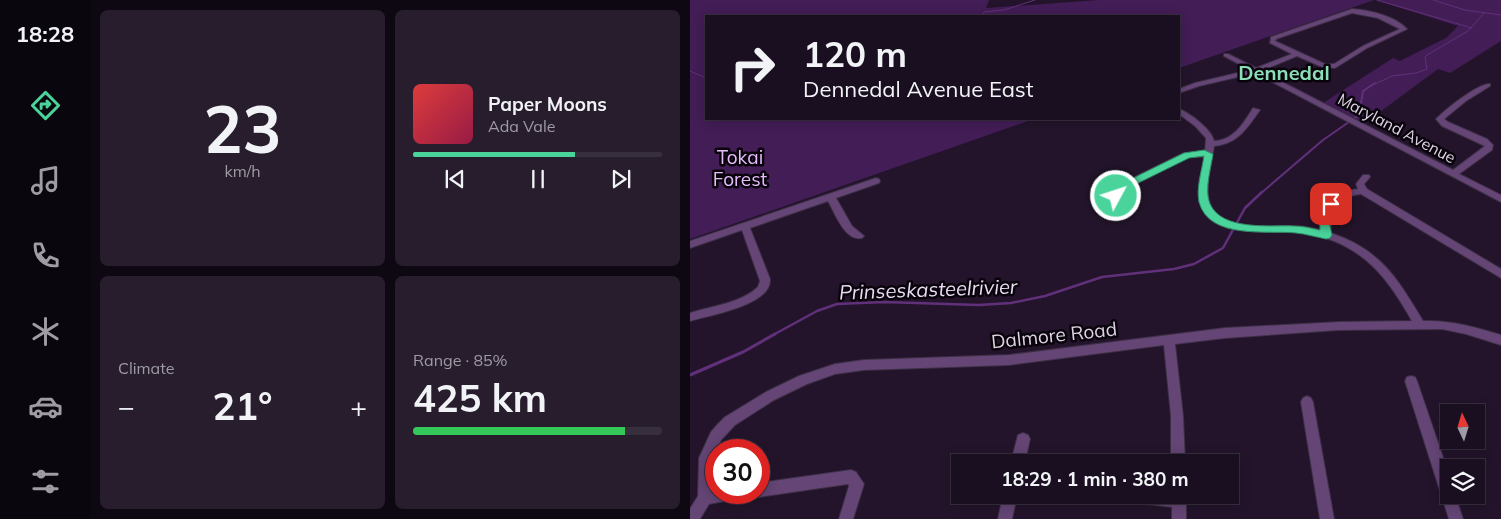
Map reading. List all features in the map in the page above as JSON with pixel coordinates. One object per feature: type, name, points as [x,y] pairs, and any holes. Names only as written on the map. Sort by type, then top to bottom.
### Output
[{"type":"street","points":[[1180,90],[1256,71],[1297,54],[1324,66],[1333,67],[1365,47],[1404,28],[1360,11],[1352,11],[1272,39],[1272,42],[1297,54]]},
{"type":"street","name":"Maryland Avenue","points":[[1226,54],[1501,200]]},
{"type":"street","points":[[1452,174],[1489,148],[1489,145],[1445,124],[1440,119],[1488,85]]},
{"type":"street","points":[[1210,144],[1230,142],[1237,136],[1256,110]]},
{"type":"street","points":[[1180,113],[1204,130],[1210,138],[1204,197],[1206,208],[1216,217],[1245,229],[1296,229],[1326,235],[1359,249],[1380,266],[1391,279],[1420,325]]},
{"type":"street","points":[[1128,212],[1116,196],[1122,187],[1187,155],[1209,154]]},
{"type":"street","points":[[1366,177],[1360,184],[1363,191],[1501,274]]},
{"type":"street","points":[[690,245],[876,181]]},
{"type":"street","points":[[1326,235],[1324,222],[1331,204],[1350,193],[1363,191]]},
{"type":"street","points":[[830,196],[848,228],[860,236]]},
{"type":"street","points":[[690,317],[746,299],[760,292],[764,287],[765,279],[745,226]]},
{"type":"street","name":"Dalmore Road","points":[[715,439],[722,429],[736,417],[770,396],[827,371],[864,365],[1009,360],[1226,333],[1339,326],[1454,326],[1501,340]]},
{"type":"street","points":[[1169,341],[1177,416],[1178,454]]},
{"type":"street","points":[[1411,381],[1456,519]]},
{"type":"street","points":[[1308,402],[1327,519]]},
{"type":"street","points":[[1020,454],[1023,439]]},
{"type":"street","points":[[770,488],[851,477],[857,484],[846,519]]},
{"type":"street","points":[[692,519],[705,498]]},
{"type":"street","points":[[1005,519],[1008,504]]},
{"type":"street","points":[[1179,504],[1179,519]]},
{"type":"green space","name":"Tokai Forest","points":[[690,0],[989,0],[986,8],[1099,0],[1374,0],[1180,68],[1180,15],[705,15],[705,120],[1031,120],[690,239]]},
{"type":"green space","points":[[1375,0],[1501,0],[1501,41],[1450,73],[1438,69],[1361,126],[1320,105],[1393,58],[1400,61],[1446,38],[1458,26]]},
{"type":"waterway","points":[[982,15],[984,12],[1004,10],[1035,0]]},
{"type":"waterway","points":[[1377,0],[1471,28]]},
{"type":"waterway","points":[[1433,0],[1465,10],[1501,15]]},
{"type":"waterway","name":"Prinseskasteelrivier","points":[[1471,28],[1484,13]]},
{"type":"waterway","name":"Prinseskasteelrivier","points":[[1373,85],[1392,76],[1416,73],[1427,69],[1425,57],[1427,55],[1471,28]]},
{"type":"waterway","points":[[690,71],[705,78]]},
{"type":"waterway","name":"Prinseskasteelrivier","points":[[1260,194],[1323,140],[1359,115],[1363,91],[1375,83]]},
{"type":"waterway","name":"Prinseskasteelrivier","points":[[773,335],[817,311],[837,304],[884,302],[979,305],[1011,303],[1045,296],[1102,277],[1174,269],[1194,264],[1223,248],[1245,208],[1262,192]]},
{"type":"waterway","name":"Prinseskasteelrivier","points":[[690,375],[743,352],[775,334]]},
{"type":"district","name":"Dennedal","points":[[1284,72]]},
{"type":"route","points":[[1116,196],[1122,187],[1172,162],[1187,155],[1204,153],[1209,154],[1203,190],[1204,203],[1206,208],[1222,221],[1245,229],[1296,229],[1326,235],[1324,222],[1331,204]]}]
